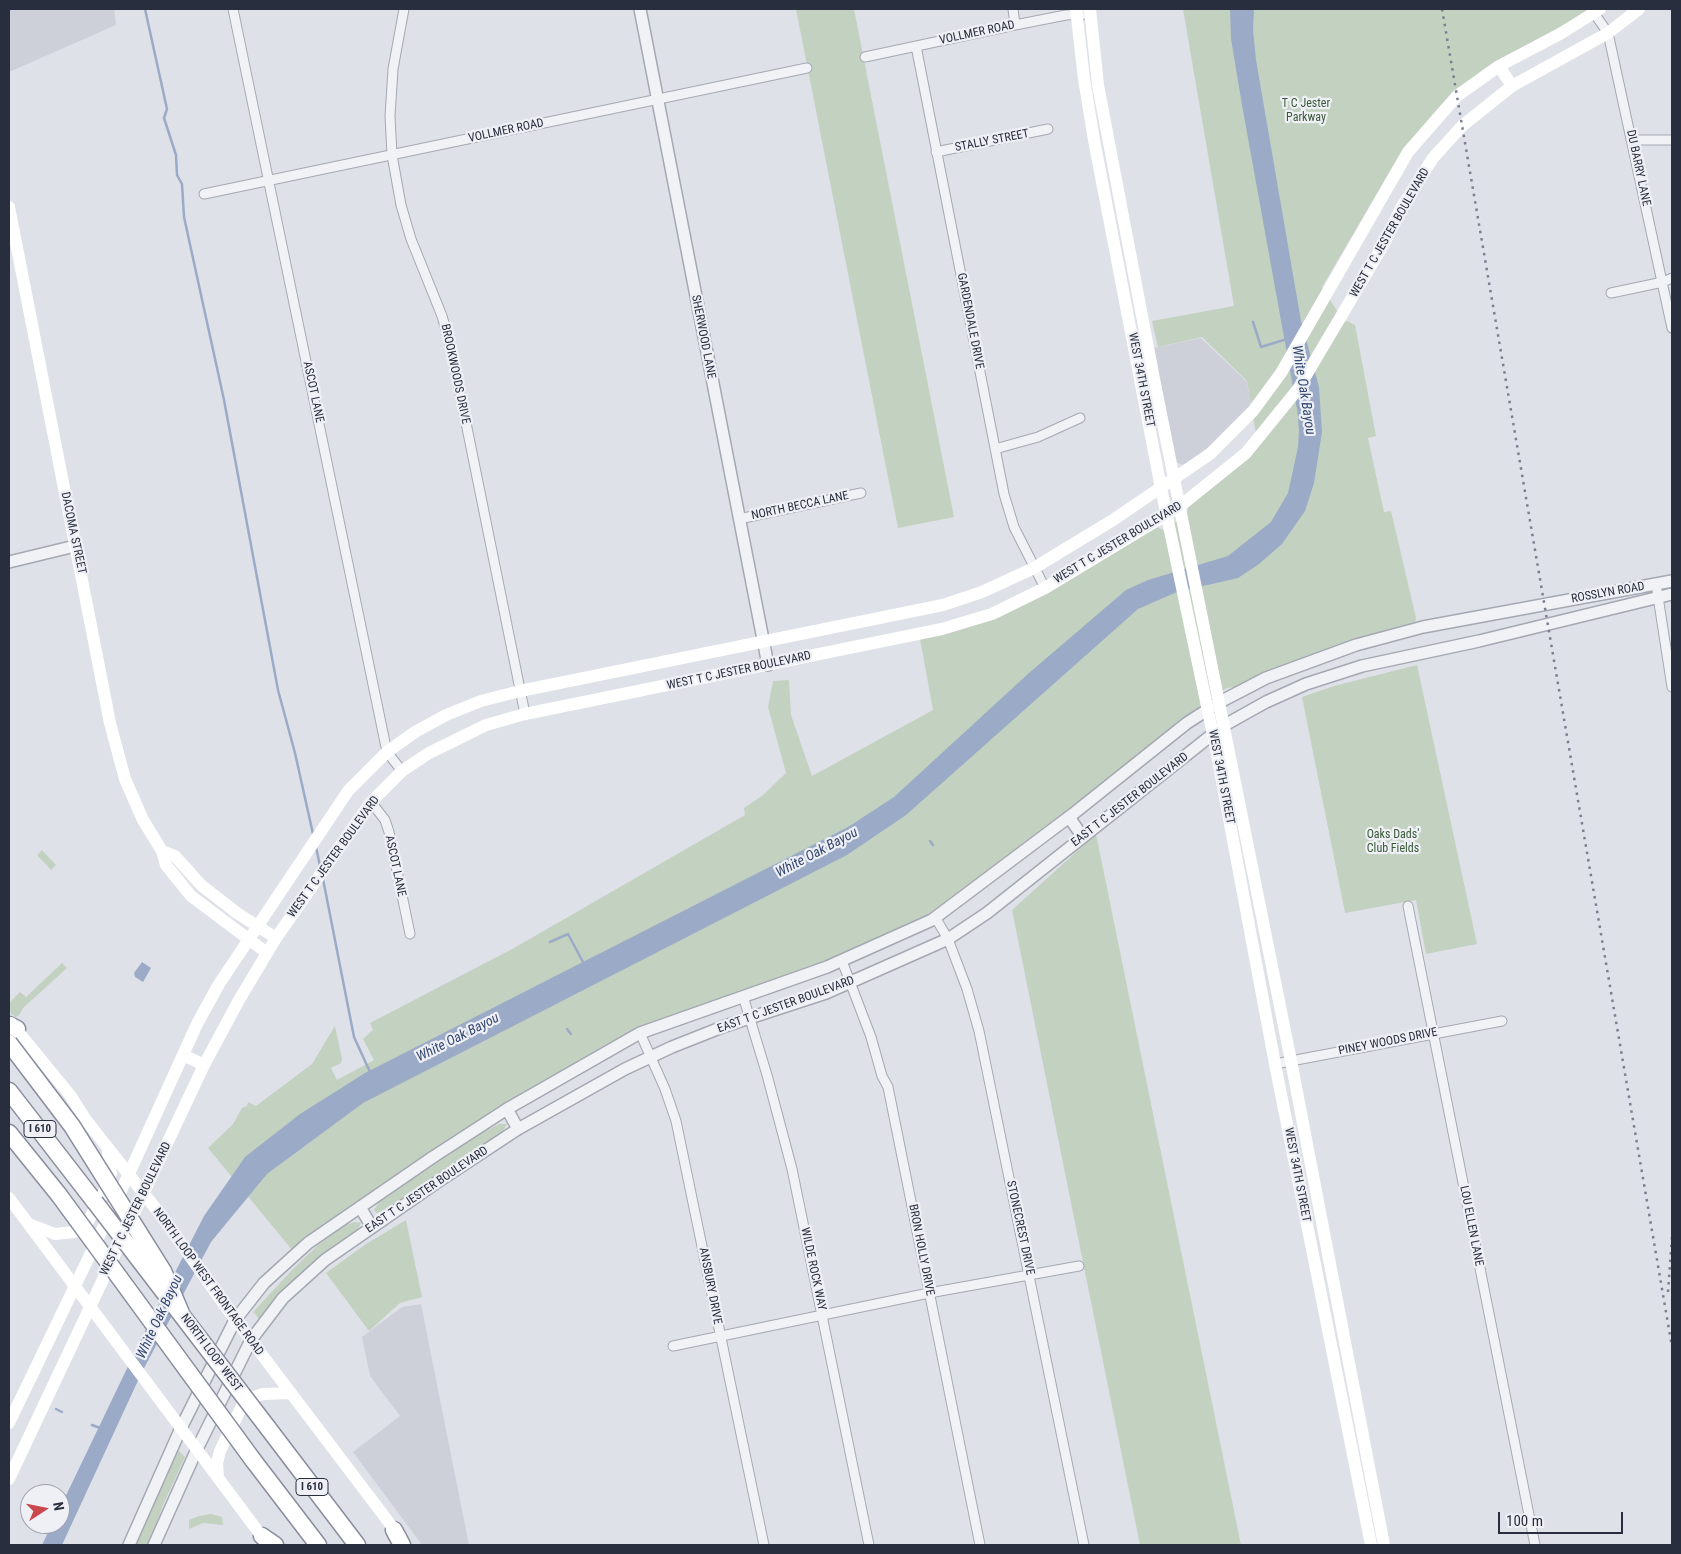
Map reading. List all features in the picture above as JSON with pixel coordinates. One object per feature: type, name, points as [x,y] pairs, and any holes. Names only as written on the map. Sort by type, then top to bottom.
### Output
[{"type":"highway","points":[[11,1029],[163,1271],[181,1313]]},
{"type":"highway","name":"NORTH LOOP WEST","points":[[9,1090],[357,1545]]},
{"type":"highway","name":"I 610","points":[[9,1133],[59,1195],[253,1460],[318,1545]]},
{"type":"highway","points":[[394,1530],[402,1545]]},
{"type":"main road","name":"WEST T C JESTER BOULEVARD","points":[[9,1479],[90,1304],[144,1196],[204,1065],[276,938],[311,891],[334,854],[371,802],[402,771],[429,752],[455,739],[486,725],[525,714],[942,629],[992,614],[1045,588],[1167,515],[1246,452],[1283,409],[1314,365],[1385,242],[1401,208],[1433,158],[1462,126],[1512,86],[1608,33],[1639,9]]},
{"type":"main road","name":"WEST 34TH STREET","points":[[1090,11],[1108,138],[1179,507],[1179,540],[1193,612],[1207,710],[1296,1172],[1371,1545]]},
{"type":"main road","name":"WEST T C JESTER BOULEVARD","points":[[9,1423],[128,1176],[183,1055],[219,984],[348,791],[387,752],[415,732],[446,715],[480,701],[520,691],[943,605],[982,592],[1034,568],[1174,480],[1210,454],[1253,410],[1281,373],[1382,195],[1408,152],[1431,124],[1457,96],[1498,66],[1560,34],[1597,11]]},
{"type":"main road","name":"WEST 34TH STREET","points":[[1076,12],[1090,114],[1161,488],[1167,515],[1179,540]]},
{"type":"main road","points":[[1498,66],[1512,86]]},
{"type":"main road","points":[[1382,195],[1401,208]]},
{"type":"main road","name":"DACOMA STREET","points":[[9,207],[117,755],[133,801],[162,850],[166,865],[192,896],[267,953]]},
{"type":"main road","points":[[1253,410],[1269,424]]},
{"type":"main road","name":"WEST 34TH STREET","points":[[1193,612],[1224,726],[1291,1061],[1384,1545]]},
{"type":"main road","name":"DACOMA STREET","points":[[162,850],[175,856],[201,885],[276,938]]},
{"type":"main road","points":[[1239,872],[1252,869]]},
{"type":"main road","name":"NORTH LOOP WEST FRONTAGE ROAD","points":[[11,1029],[70,1095],[106,1148],[160,1214],[232,1315],[406,1545]]},
{"type":"main road","points":[[183,1055],[204,1065]]},
{"type":"main road","points":[[29,1224],[55,1234],[74,1232],[86,1225],[104,1192],[111,1173],[106,1148]]},
{"type":"main road","points":[[1296,1172],[1311,1169]]},
{"type":"main road","points":[[9,1198],[90,1304],[219,1481],[269,1542]]},
{"type":"main road","points":[[1317,1276],[1331,1272]]},
{"type":"main road","points":[[219,1481],[217,1462],[220,1451],[242,1406],[251,1398],[263,1394],[291,1393]]},
{"type":"street","name":"ASCOT LANE","points":[[233,9],[387,752],[402,771]]},
{"type":"street","name":"BROOKWOODS DRIVE","points":[[404,9],[393,69],[390,116],[392,155],[401,205],[411,239],[442,316],[450,344],[525,714]]},
{"type":"street","name":"SHERWOOD LANE","points":[[640,9],[768,665]]},
{"type":"street","points":[[1013,9],[1016,25]]},
{"type":"street","name":"VOLLMER ROAD","points":[[865,57],[1076,12],[1090,11]]},
{"type":"street","name":"DU BARRY LANE","points":[[1597,11],[1608,33],[1672,328]]},
{"type":"street","name":"GARDENDALE DRIVE","points":[[916,46],[995,449],[1014,527],[1045,588]]},
{"type":"street","name":"VOLLMER ROAD","points":[[204,194],[807,68]]},
{"type":"street","name":"STALLY STREET","points":[[936,152],[1048,129]]},
{"type":"street","points":[[1632,140],[1672,140]]},
{"type":"street","points":[[1611,293],[1663,282],[1672,278]]},
{"type":"street","points":[[995,449],[1038,437],[1080,418]]},
{"type":"street","name":"NORTH BECCA LANE","points":[[739,518],[861,493]]},
{"type":"street","points":[[9,562],[75,546]]},
{"type":"street","name":"ROSSLYN ROAD","points":[[1500,613],[1672,581]]},
{"type":"street","points":[[1656,584],[1672,687]]},
{"type":"street","name":"ROSSLYN ROAD","points":[[1548,624],[1672,594]]},
{"type":"street","points":[[1218,703],[1292,667],[1356,645],[1423,627],[1500,613],[1504,634]]},
{"type":"street","name":"EAST T C JESTER BOULEVARD","points":[[154,1545],[197,1449],[251,1340],[275,1307],[295,1285],[324,1260],[518,1130],[596,1085],[651,1057],[697,1037],[851,983],[948,939],[987,913],[1082,836],[1224,726],[1266,702],[1306,684],[1362,666],[1548,624]]},
{"type":"street","points":[[1356,645],[1362,666]]},
{"type":"street","name":"EAST T C JESTER BOULEVARD","points":[[129,1545],[232,1315],[288,1260],[360,1207],[507,1109],[640,1033],[842,961],[935,917],[1218,703]]},
{"type":"street","name":"ASCOT LANE","points":[[371,802],[385,820],[389,832],[410,934]]},
{"type":"street","points":[[1069,817],[1082,836]]},
{"type":"street","name":"LOU ELLEN LANE","points":[[1408,906],[1535,1545]]},
{"type":"street","name":"STONECREST DRIVE","points":[[935,917],[948,939],[967,989],[979,1031],[1084,1545]]},
{"type":"street","name":"BRON HOLLY DRIVE","points":[[842,961],[871,1037],[882,1076],[888,1087],[980,1545]]},
{"type":"street","name":"WILDE ROCK WAY","points":[[743,996],[792,1169],[869,1545]]},
{"type":"street","name":"PINEY WOODS DRIVE","points":[[1275,1064],[1502,1021]]},
{"type":"street","name":"ANSBURY DRIVE","points":[[640,1033],[676,1121],[764,1545]]},
{"type":"street","points":[[507,1109],[518,1130]]},
{"type":"street","points":[[360,1207],[372,1227]]},
{"type":"street","points":[[673,1346],[929,1294],[1079,1266]]},
{"type":"shaded area","points":[[9,9],[114,9],[116,25],[9,72]]},
{"type":"shaded area","points":[[1201,338],[1247,382],[1251,406],[1216,442],[1184,465],[1176,462],[1154,348]]},
{"type":"shaded area","points":[[421,1304],[469,1545],[422,1545],[353,1452],[400,1416],[370,1376],[362,1337],[402,1307]]},
{"type":"green space","points":[[796,9],[854,9],[954,517],[898,528]]},
{"type":"green space","name":"T C Jester Parkway","points":[[1183,9],[1592,9],[1496,62],[1434,113],[1393,166],[1322,287],[1344,322],[1347,321],[1355,325],[1376,436],[1368,438],[1384,512],[1391,511],[1416,618],[1415,624],[1316,653],[1281,666],[1238,687],[1227,688],[1201,703],[1198,709],[943,908],[889,937],[624,1040],[293,1251],[208,1148],[233,1124],[242,1108],[247,1106],[248,1102],[256,1106],[312,1064],[335,1026],[342,1059],[341,1063],[331,1068],[337,1080],[374,1060],[363,1039],[373,1030],[370,1023],[514,948],[745,815],[744,808],[763,795],[786,773],[768,707],[773,681],[789,680],[791,715],[812,776],[933,710],[920,639],[955,631],[1156,527],[1164,530],[1187,514],[1188,507],[1258,446],[1247,381],[1202,337],[1158,347],[1152,321],[1234,306]]},
{"type":"green space","name":"Oaks Dads' Club Fields","points":[[1417,665],[1477,944],[1426,954],[1416,900],[1345,913],[1302,697],[1334,686]]},
{"type":"green space","points":[[1096,834],[1241,1545],[1140,1545],[1012,910]]},
{"type":"green space","points":[[42,850],[56,865],[51,870],[37,855]]},
{"type":"green space","points":[[62,963],[67,968],[23,1008],[20,1014],[16,1017],[11,1014],[9,1003],[20,992],[26,997]]},
{"type":"green space","points":[[499,1124],[507,1124],[502,1133],[387,1210],[376,1213],[374,1210],[380,1201],[393,1191],[470,1139]]},
{"type":"green space","points":[[406,1220],[422,1297],[400,1303],[369,1331],[326,1273],[366,1244]]},
{"type":"green space","points":[[355,1222],[361,1223],[354,1236],[320,1259],[292,1282],[260,1320],[253,1312],[292,1270],[318,1245],[342,1226]]},
{"type":"green space","points":[[178,1450],[185,1457],[163,1505],[149,1545],[134,1545]]},
{"type":"green space","points":[[211,1514],[222,1517],[223,1525],[203,1523],[189,1529],[189,1520]]},
{"type":"water","name":"White Oak Bayou","points":[[1230,9],[1254,9],[1253,30],[1256,60],[1301,321],[1319,387],[1322,432],[1314,483],[1305,511],[1282,544],[1259,564],[1238,578],[1177,592],[1138,609],[906,815],[847,855],[363,1103],[267,1174],[211,1242],[142,1372],[70,1528],[70,1487],[144,1333],[204,1216],[245,1157],[300,1114],[365,1073],[848,827],[894,797],[1029,673],[1126,590],[1148,580],[1228,556],[1271,522],[1288,493],[1298,447],[1299,430],[1297,409],[1231,39]]},
{"type":"water","points":[[142,962],[151,968],[143,982],[135,977],[134,973]]},
{"type":"water","points":[[47,1534],[67,1534],[62,1545],[42,1545]]},
{"type":"waterway","points":[[145,9],[167,109],[164,118],[176,155],[177,175],[182,184],[184,217],[224,400],[278,690],[295,753],[313,834]]},
{"type":"waterway","points":[[1253,322],[1261,347],[1287,339]]},
{"type":"waterway","points":[[930,841],[933,845]]},
{"type":"waterway","points":[[316,847],[320,866]]},
{"type":"waterway","points":[[323,879],[354,1037],[370,1072]]},
{"type":"waterway","points":[[550,942],[568,934],[584,964]]},
{"type":"waterway","points":[[567,1029],[571,1034]]},
{"type":"waterway","points":[[56,1409],[62,1412]]},
{"type":"waterway","points":[[92,1425],[100,1428]]},
{"type":"railway","points":[[1442,9],[1672,1347]]},
{"type":"railway","points":[[1668,1292],[1672,1237]]}]
